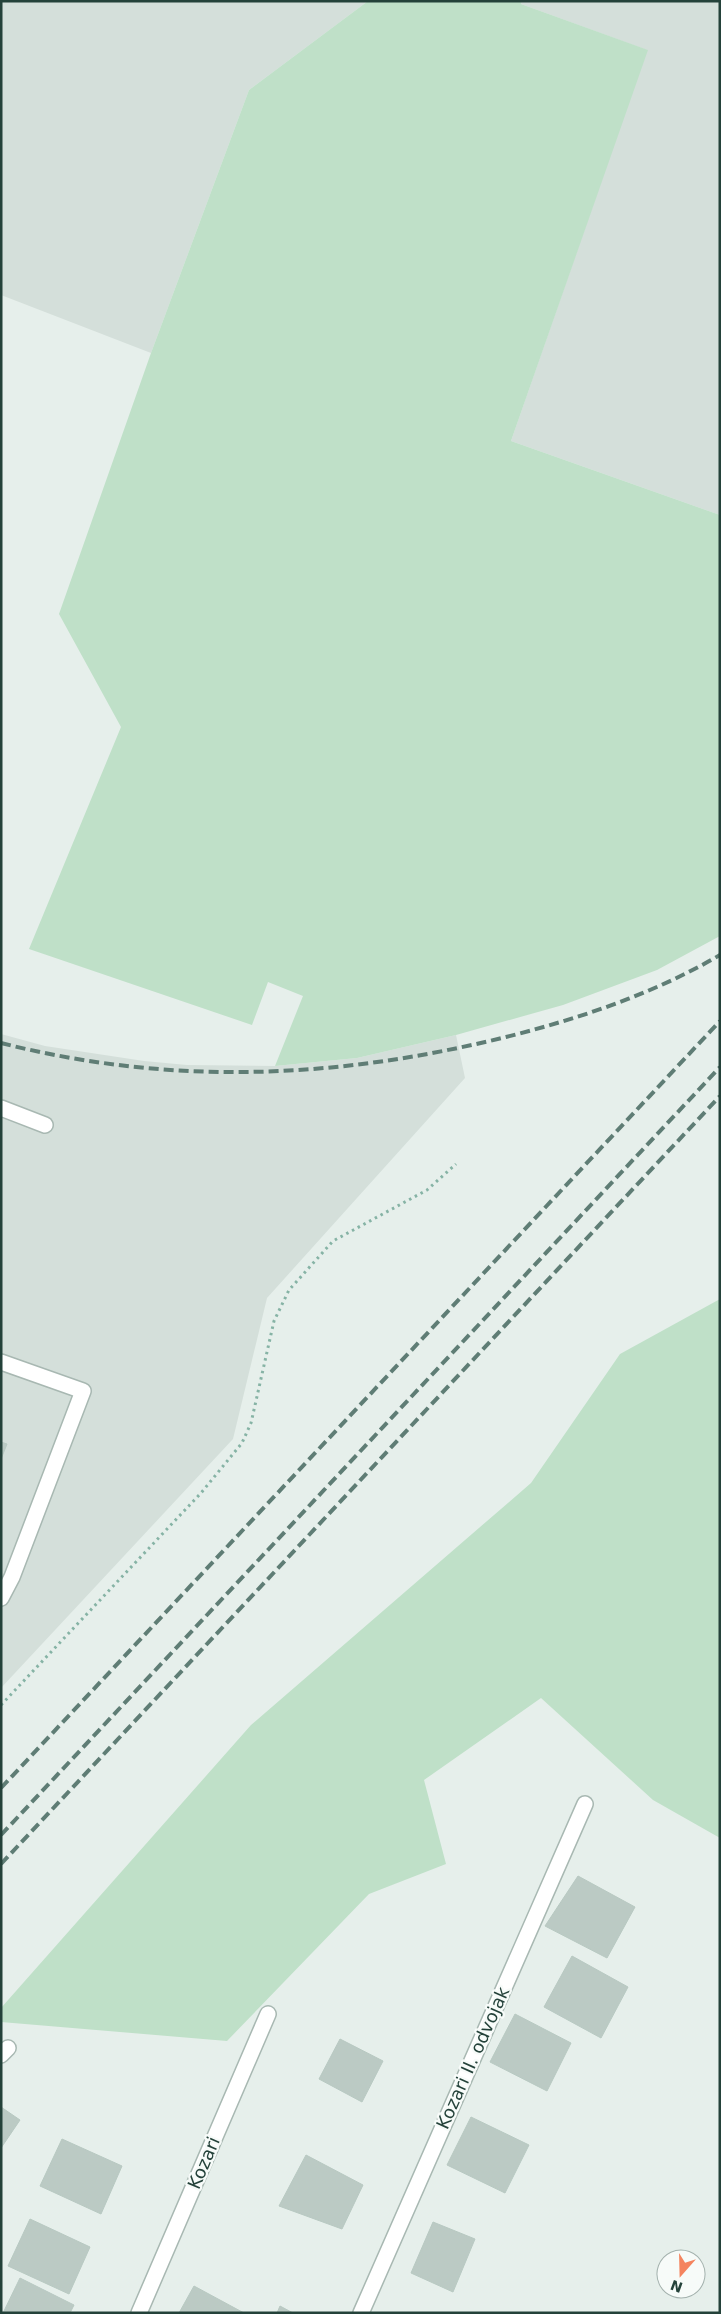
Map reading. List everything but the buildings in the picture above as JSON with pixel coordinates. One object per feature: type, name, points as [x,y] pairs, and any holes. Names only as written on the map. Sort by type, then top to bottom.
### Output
[{"type":"street","points":[[1,1108],[45,1126]]},
{"type":"street","points":[[1,1362],[83,1391],[12,1577],[1,1598]]},
{"type":"street","name":"Kozari II. odvojak","points":[[361,2313],[585,1804]]},
{"type":"street","name":"Kozari","points":[[139,2313],[268,2014]]},
{"type":"path","points":[[1,1705],[201,1493],[242,1443],[251,1423],[274,1321],[289,1290],[333,1241],[427,1190],[456,1164]]},
{"type":"shaded area","points":[[1,1],[368,1],[249,90],[151,353],[1,295]]},
{"type":"shaded area","points":[[522,1],[720,1],[720,515],[511,441],[647,50],[521,4]]},
{"type":"shaded area","points":[[1,1034],[45,1046],[144,1061],[187,1065],[275,1066],[357,1058],[456,1035],[465,1078],[267,1298],[233,1439],[1,1688]]},
{"type":"green space","points":[[368,1],[522,1],[521,4],[648,50],[511,441],[720,515],[720,936],[657,970],[563,1005],[456,1035],[357,1058],[275,1066],[303,996],[268,982],[252,1025],[29,949],[121,727],[59,614],[151,353],[249,90]]},
{"type":"green space","points":[[720,1299],[720,1838],[653,1800],[541,1698],[424,1780],[446,1864],[369,1894],[227,2041],[1,2022],[1,2008],[251,1725],[531,1483],[620,1354]]},
{"type":"railway","points":[[1,1043],[65,1057],[128,1066],[191,1071],[254,1072],[316,1069],[379,1062],[442,1051],[562,1022],[616,1004],[669,982],[720,955]]},
{"type":"railway","points":[[1,1788],[720,1021]]},
{"type":"railway","points":[[1,1835],[720,1067]]},
{"type":"railway","points":[[1,1864],[720,1096]]}]
